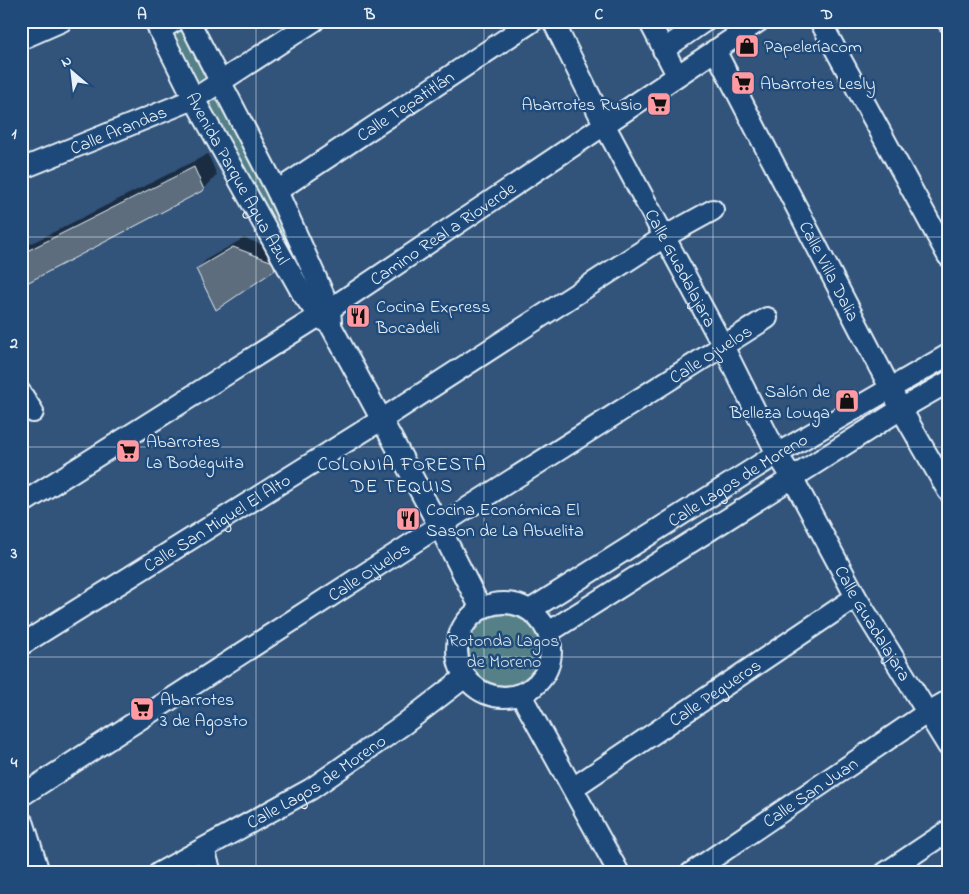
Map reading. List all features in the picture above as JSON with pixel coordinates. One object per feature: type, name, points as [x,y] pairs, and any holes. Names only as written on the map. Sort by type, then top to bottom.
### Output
[{"type":"main road","points":[[21,825],[36,873]]},
{"type":"street","points":[[21,39],[62,21]]},
{"type":"street","name":"Avenida Parque Agua Azul","points":[[189,21],[277,191],[327,317],[439,526],[481,609]]},
{"type":"street","name":"Calle Arandas","points":[[21,169],[194,99],[314,21]]},
{"type":"street","name":"Calle Tepatitlán","points":[[277,191],[533,21]]},
{"type":"street","name":"Calle Guadalajara","points":[[553,21],[605,126],[723,346],[777,454],[792,477],[856,597],[948,746]]},
{"type":"street","points":[[649,21],[677,75]]},
{"type":"street","points":[[663,50],[705,21]]},
{"type":"street","name":"Camino Real a Rioverde","points":[[21,504],[327,317],[677,75],[759,21]]},
{"type":"street","points":[[820,21],[948,256]]},
{"type":"street","name":"Avenida Parque Agua Azul","points":[[163,24],[194,99],[302,293],[327,317]]},
{"type":"street","name":"Calle Villa Dalia","points":[[715,50],[901,409],[948,491]]},
{"type":"street","name":"Calle San Miguel El Alto","points":[[21,645],[381,420],[664,237],[713,210]]},
{"type":"street","name":"Calle Ojuelos","points":[[21,796],[439,526],[767,318]]},
{"type":"street","name":"Calle Lagos de Moreno","points":[[530,610],[777,454],[948,355]]},
{"type":"street","name":"Calle Lagos de Moreno","points":[[549,632],[792,477],[948,382]]},
{"type":"street","points":[[21,393],[34,412]]},
{"type":"street","name":"Calle Pegueros","points":[[573,788],[856,597]]},
{"type":"street","points":[[493,604],[518,604],[530,610],[541,620],[549,632],[552,647],[551,662],[544,676],[534,687],[521,695],[506,698],[490,696],[476,688],[465,678],[458,663],[457,648],[460,632],[469,619],[481,609],[493,604]]},
{"type":"street","name":"Calle Lagos de Moreno","points":[[159,873],[311,790],[465,678]]},
{"type":"street","points":[[521,695],[619,873]]},
{"type":"street","name":"Calle San Juan","points":[[692,873],[928,712],[948,701]]},
{"type":"street","points":[[885,873],[948,831]]},
{"type":"street","points":[[204,849],[211,873]]},
{"type":"green space","points":[[166,21],[183,21],[311,274],[301,280]]},
{"type":"green space","name":"Rotonda Lagos de Moreno","points":[[504,615],[517,618],[529,625],[536,637],[539,650],[536,663],[529,675],[517,682],[504,685],[491,682],[479,675],[472,663],[469,650],[472,637],[479,625],[491,618]]},
{"type":"building","points":[[194,167],[204,190],[23,285],[21,282],[21,254]]},
{"type":"building","points":[[233,247],[273,262],[275,270],[216,310],[196,269]]},
{"type":"place","name":"Papeleríacom","points":[[747,46]]},
{"type":"place","name":"Abarrotes Lesly","points":[[743,83]]},
{"type":"place","name":"Abarrotes Rusio","points":[[659,104]]},
{"type":"place","name":"Cocina Express Bocadeli","points":[[358,316]]},
{"type":"place","name":"Salón de Belleza Louga","points":[[847,401]]},
{"type":"place","name":"Abarrotes La Bodeguita","points":[[128,451]]},
{"type":"place","name":"Cocina Económica El Sason de La Abuelita","points":[[408,519]]},
{"type":"place","name":"Abarrotes 3 de Agosto","points":[[142,709]]},
{"type":"district","name":"COLONIA FORESTA DE TEQUIS","points":[[402,474]]}]
